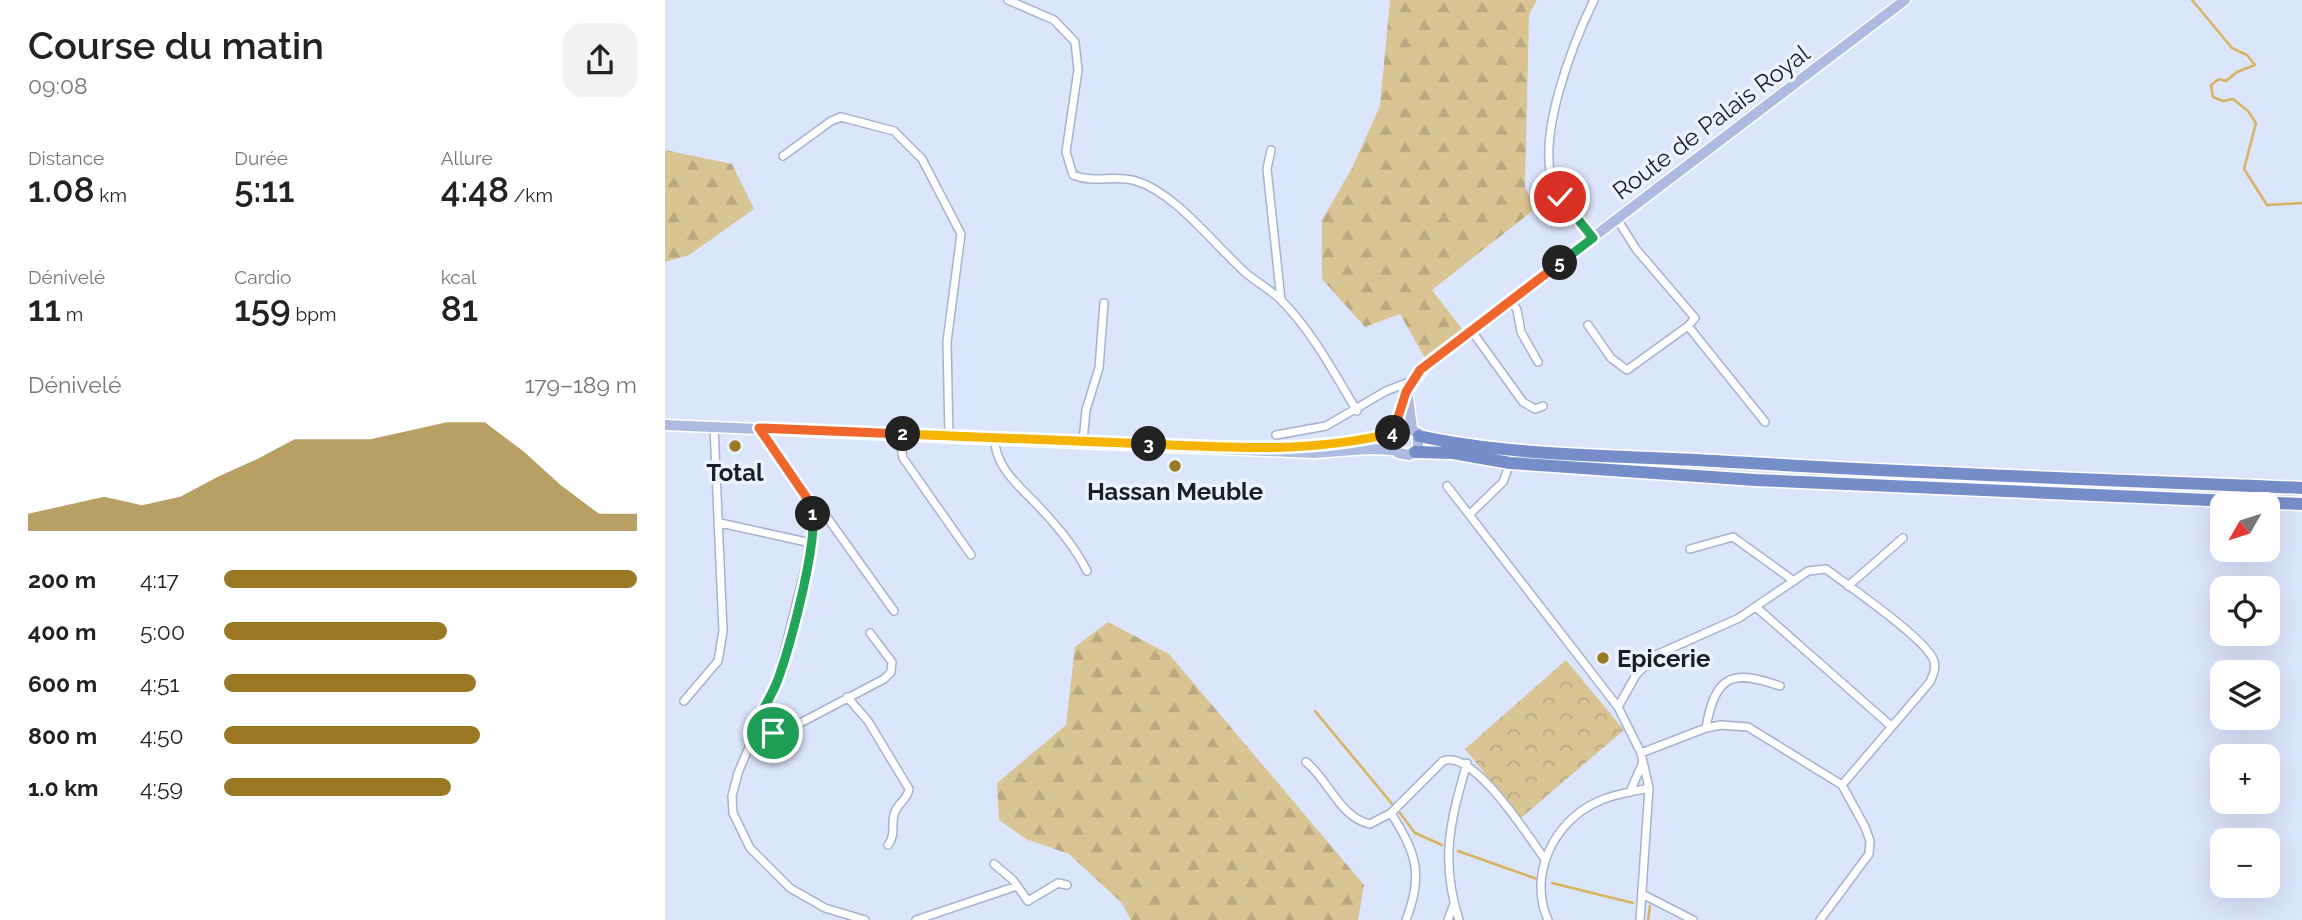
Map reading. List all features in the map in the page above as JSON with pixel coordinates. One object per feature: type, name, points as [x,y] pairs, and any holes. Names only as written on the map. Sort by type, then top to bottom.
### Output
[{"type":"highway","points":[[1416,432],[1505,453],[1510,463]]},
{"type":"highway","points":[[1475,446],[1814,467],[2302,488]]},
{"type":"highway","points":[[1415,452],[1453,453],[1510,463],[1755,480],[2302,504]]},
{"type":"main road","name":"Route de Palais Royal","points":[[1395,432],[1412,382],[1429,362],[1905,0]]},
{"type":"main road","points":[[665,425],[994,437],[1314,453],[1395,450],[1406,456],[1415,452],[1420,445],[1408,403],[1412,382]]},
{"type":"main road","points":[[1274,450],[1367,440],[1395,432],[1416,432]]},
{"type":"main road","points":[[1395,432],[1391,442],[1395,450]]},
{"type":"street","points":[[1008,0],[1053,20],[1075,42],[1078,70],[1066,152],[1073,175],[1089,181],[1111,178],[1136,181],[1162,195],[1247,273],[1281,300],[1324,355],[1357,411]]},
{"type":"street","points":[[1593,238],[1554,186],[1550,153],[1565,69],[1594,0]]},
{"type":"street","points":[[783,156],[831,121],[841,117],[894,131],[922,159],[961,234],[947,342],[949,436]]},
{"type":"street","points":[[1271,150],[1267,169],[1281,300]]},
{"type":"street","points":[[1588,325],[1611,358],[1627,370],[1688,326],[1695,318],[1636,249],[1617,219]]},
{"type":"street","points":[[1511,300],[1517,310],[1521,332],[1538,362]]},
{"type":"street","points":[[1083,441],[1086,410],[1099,368],[1104,303]]},
{"type":"street","points":[[1688,326],[1765,422]]},
{"type":"street","points":[[1471,330],[1523,402],[1535,409],[1543,406]]},
{"type":"street","points":[[1276,435],[1326,426],[1357,411],[1386,391],[1412,382]]},
{"type":"street","points":[[684,701],[718,661],[724,606],[714,426]]},
{"type":"street","points":[[759,428],[809,501],[824,513],[894,611]]},
{"type":"street","points":[[899,434],[903,458],[971,555]]},
{"type":"street","points":[[994,437],[995,453],[1003,467],[1039,506],[1087,570]]},
{"type":"street","points":[[1470,514],[1503,482],[1510,463]]},
{"type":"street","points":[[1447,486],[1618,707],[1642,757],[1649,788],[1644,895],[1640,920]]},
{"type":"street","points":[[809,501],[813,522],[811,543],[777,681],[754,731],[732,796],[735,821],[763,863],[799,893],[825,908],[865,920]]},
{"type":"street","points":[[720,523],[811,543]]},
{"type":"street","points":[[1691,549],[1733,537],[1794,581]]},
{"type":"street","points":[[1848,586],[1903,538]]},
{"type":"street","points":[[1618,707],[1636,675],[1656,656],[1739,618],[1808,571],[1826,569],[1907,631],[1933,657],[1935,664],[1930,682],[1842,785]]},
{"type":"street","points":[[1756,607],[1891,726]]},
{"type":"street","points":[[754,731],[768,734],[785,731],[884,678],[893,667],[890,657],[870,633]]},
{"type":"street","points":[[1706,728],[1711,700],[1733,679],[1750,676],[1780,686]]},
{"type":"street","points":[[847,697],[868,721],[909,789],[907,799],[894,816],[894,834],[888,845]]},
{"type":"street","points":[[1630,792],[1642,757],[1706,728],[1721,725],[1748,727],[1842,785],[1871,841],[1869,853],[1819,920]]},
{"type":"street","points":[[1306,762],[1323,777],[1340,803],[1359,820],[1370,824],[1391,813],[1443,761],[1453,759],[1467,763],[1487,783],[1544,858]]},
{"type":"street","points":[[1459,920],[1447,874],[1448,837],[1467,763]]},
{"type":"street","points":[[1548,920],[1541,898],[1544,858],[1554,841],[1579,813],[1608,797],[1649,788]]},
{"type":"street","points":[[1391,813],[1409,842],[1417,871],[1406,920]]},
{"type":"street","points":[[994,864],[1031,901],[1054,884],[1067,886]]},
{"type":"street","points":[[916,920],[1017,886]]},
{"type":"street","points":[[1644,895],[1693,920]]},
{"type":"street","points":[[1448,920],[1454,904]]},
{"type":"green space","points":[[1390,0],[1537,0],[1529,15],[1525,187],[1536,208],[1432,290],[1462,329],[1425,358],[1400,314],[1365,327],[1322,279],[1322,220],[1352,168],[1380,106]]},
{"type":"green space","points":[[665,150],[732,164],[754,209],[689,255],[665,262]]},
{"type":"green space","points":[[1108,622],[1169,654],[1364,885],[1358,920],[1131,920],[1121,902],[1069,854],[1026,839],[999,820],[997,783],[1066,725],[1075,647]]},
{"type":"green space","points":[[1566,660],[1624,730],[1521,818],[1465,749]]},
{"type":"waterway","points":[[2192,0],[2232,48],[2247,55],[2255,65],[2237,72],[2226,81],[2219,79],[2211,85],[2213,97],[2223,101],[2233,99],[2248,111],[2256,123],[2244,169],[2267,205],[2302,203]]},
{"type":"waterway","points":[[1315,711],[1393,805]]},
{"type":"waterway","points":[[1400,813],[1415,833],[1442,845]]},
{"type":"waterway","points":[[1458,851],[1537,879]]},
{"type":"waterway","points":[[1552,883],[1633,903]]},
{"type":"waterway","points":[[1648,920],[1650,906]]},
{"type":"place","name":"Total","points":[[735,446]]},
{"type":"place","name":"Hassan Meuble","points":[[1175,466]]},
{"type":"place","name":"Epicerie","points":[[1603,658]]},
{"type":"route","points":[[773,733],[754,731],[777,681],[806,572],[813,537],[813,513],[809,501],[759,428],[1274,450],[1367,440],[1394,433],[1406,392],[1420,370],[1593,238],[1560,197]]}]
